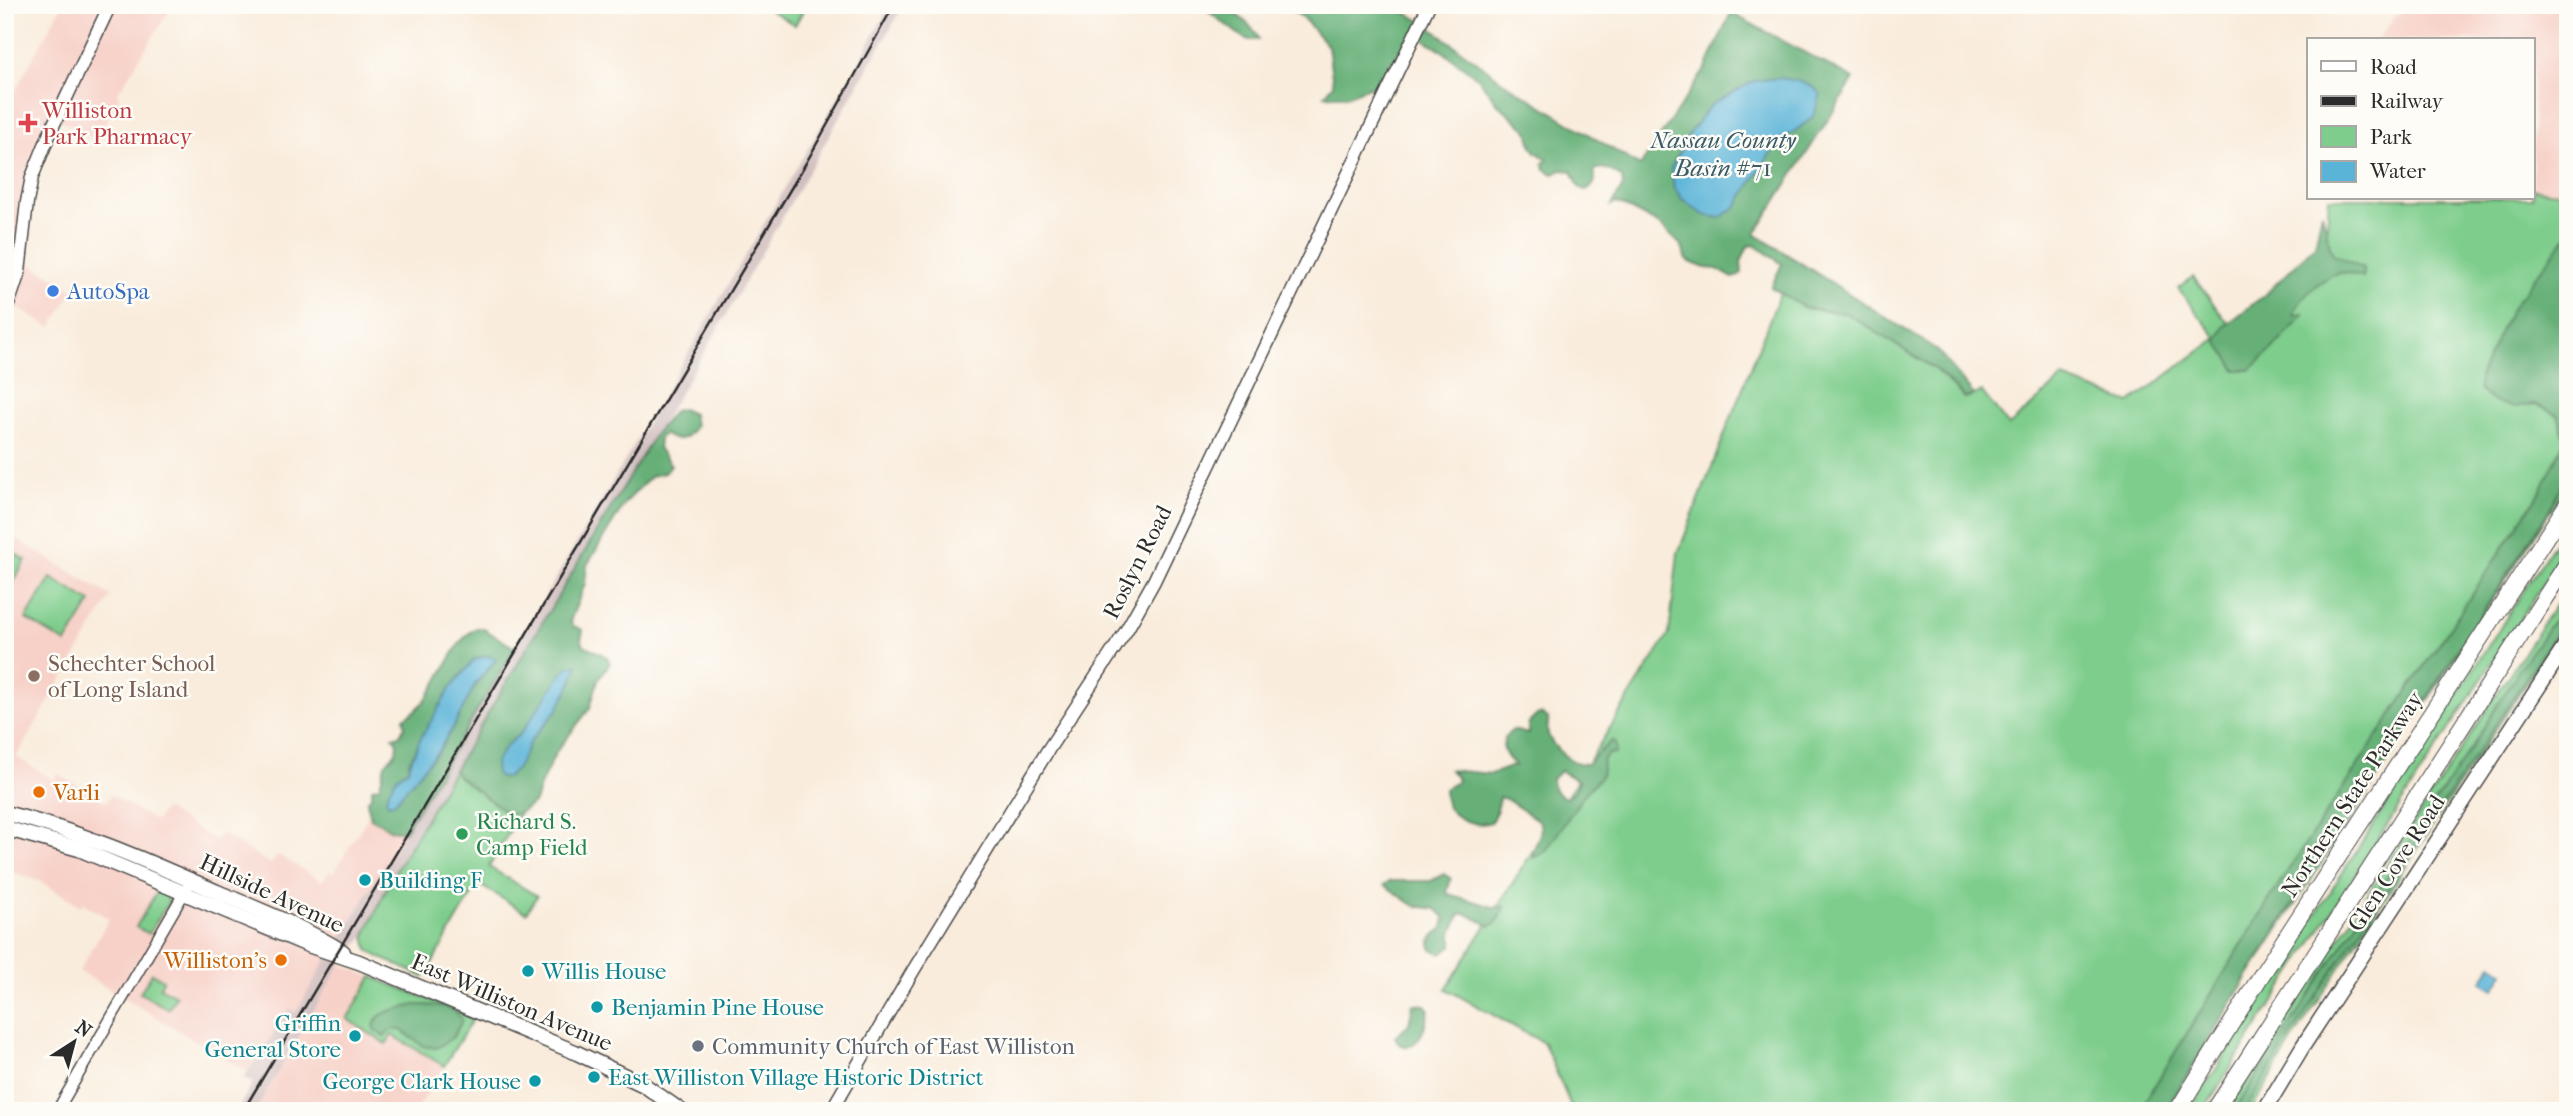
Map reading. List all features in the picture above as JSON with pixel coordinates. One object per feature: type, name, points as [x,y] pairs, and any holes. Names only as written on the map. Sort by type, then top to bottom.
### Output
[{"type":"highway","name":"Northern State Parkway","points":[[2177,1111],[2241,1006],[2568,503]]},
{"type":"highway","points":[[2214,1111],[2568,562]]},
{"type":"main road","points":[[5,314],[19,272],[32,177],[110,5]]},
{"type":"main road","name":"Roslyn Road","points":[[831,1111],[913,971],[1048,750],[1126,631],[1154,581],[1429,5]]},
{"type":"main road","name":"Glen Cove Road","points":[[2264,1111],[2303,1046],[2568,642]]},
{"type":"main road","name":"Hillside Avenue","points":[[5,813],[85,835],[188,886]]},
{"type":"main road","name":"Hillside Avenue","points":[[5,828],[79,849],[306,930],[359,962]]},
{"type":"main road","name":"East Williston Avenue","points":[[359,962],[593,1060],[644,1085],[681,1111]]},
{"type":"street","points":[[57,1111],[188,886]]},
{"type":"shaded area","points":[[62,5],[173,5],[117,94],[120,96],[95,140],[57,118],[32,177],[21,258],[74,290],[51,328],[10,303],[17,283],[5,277],[5,109]]},
{"type":"shaded area","points":[[890,5],[904,5],[717,331],[454,770],[390,881],[365,935],[341,964],[255,1111],[237,1111],[253,1083],[244,1078],[290,1009],[296,1012],[330,953],[332,954],[515,648]]},
{"type":"shaded area","points":[[2408,5],[2568,5],[2568,221],[2350,200],[2534,200],[2534,38],[2379,38]]},
{"type":"shaded area","points":[[5,532],[111,596],[16,757],[54,780],[58,774],[106,802],[111,795],[156,821],[164,809],[215,840],[221,833],[271,864],[278,855],[322,881],[329,871],[334,872],[369,815],[404,832],[296,1012],[290,1009],[248,1072],[79,971],[109,919],[39,881],[5,870]]},
{"type":"shaded area","points":[[341,964],[372,977],[347,1019],[386,1043],[392,1035],[444,1066],[416,1111],[332,1111],[325,1106],[322,1111],[255,1111]]},
{"type":"green space","points":[[762,5],[806,5],[795,25]]},
{"type":"green space","points":[[1200,5],[1218,5],[1230,10],[1248,24],[1259,40],[1242,37]]},
{"type":"green space","points":[[1277,5],[1390,5],[1422,21],[1505,83],[1640,166],[1706,68],[1731,13],[1854,79],[1755,234],[1937,350],[1974,395],[1965,398],[1936,370],[1846,313],[1805,308],[1771,287],[1782,264],[1755,245],[1748,246],[1741,262],[1742,273],[1733,278],[1717,269],[1705,268],[1687,260],[1681,245],[1660,225],[1622,205],[1612,205],[1623,186],[1622,178],[1605,169],[1594,170],[1594,182],[1585,190],[1579,187],[1572,171],[1562,170],[1553,174],[1545,169],[1543,163],[1548,160],[1536,152],[1528,131],[1496,102],[1479,79],[1437,47],[1416,35],[1405,54],[1392,61],[1382,82],[1346,96],[1325,95],[1333,84],[1328,46],[1303,18],[1292,10]]},
{"type":"green space","points":[[2568,188],[2568,484],[2248,977],[2166,1111],[1573,1111],[1544,1043],[1446,989],[1669,634],[1678,553],[1780,293],[1805,308],[1846,313],[1936,370],[1965,398],[1982,392],[2009,426],[2063,378],[2130,403],[2217,338],[2178,289],[2193,277],[2231,327],[2325,257],[2329,200],[2534,200],[2534,189],[2557,192]]},
{"type":"green space","points":[[2322,212],[2334,255],[2363,268],[2363,277],[2339,273],[2319,284],[2305,296],[2294,315],[2304,314],[2272,350],[2250,370],[2236,370],[2217,341],[2224,327],[2267,293],[2315,245]]},
{"type":"green space","points":[[2568,234],[2568,472],[2548,512],[2299,893],[2165,1111],[2139,1111],[2281,881],[2542,489],[2565,440],[2558,415],[2535,404],[2513,407],[2494,402],[2479,390],[2479,377],[2509,312]]},
{"type":"green space","points":[[682,409],[693,414],[695,426],[682,439],[674,439],[664,434],[659,438],[658,448],[671,465],[664,473],[651,476],[625,503],[587,565],[585,584],[570,621],[573,626],[583,630],[581,641],[584,645],[607,657],[610,663],[598,680],[590,708],[556,752],[535,802],[519,813],[508,814],[459,777],[454,770],[655,434],[674,411]]},
{"type":"green space","points":[[2568,522],[2568,545],[2203,1111],[2189,1111]]},
{"type":"green space","points":[[5,549],[26,560],[5,597]]},
{"type":"green space","points":[[51,578],[91,602],[66,643],[26,619]]},
{"type":"green space","points":[[2568,586],[2568,619],[2293,1039],[2251,1111],[2228,1111],[2465,743]]},
{"type":"green space","points":[[2568,600],[2568,615],[2285,1044],[2245,1111],[2234,1111],[2476,740],[2525,660]]},
{"type":"green space","points":[[477,628],[482,628],[515,648],[404,832],[392,830],[371,818],[367,802],[372,788],[380,786],[385,764],[396,752],[397,742],[393,737],[400,735],[405,726],[404,718],[426,699],[467,636]],"holes":[[[488,656],[489,669],[471,693],[441,748],[411,781],[402,773],[408,769],[409,762],[452,686],[475,659]]]},
{"type":"green space","points":[[1542,714],[1548,718],[1547,732],[1550,740],[1575,762],[1587,764],[1611,741],[1615,741],[1616,753],[1608,754],[1603,760],[1601,776],[1583,796],[1545,852],[1533,858],[1541,831],[1539,821],[1499,797],[1491,822],[1475,823],[1452,812],[1444,798],[1445,789],[1457,782],[1450,770],[1491,774],[1516,765],[1505,753],[1505,739],[1513,730],[1528,734],[1528,724]],"holes":[[[1560,771],[1579,781],[1574,792],[1566,798],[1556,791],[1552,779]]]},
{"type":"green space","points":[[454,770],[521,811],[489,867],[537,896],[526,913],[478,884],[424,977],[368,950],[365,935],[390,881]]},
{"type":"green space","points":[[1444,874],[1451,879],[1448,894],[1504,908],[1496,923],[1490,926],[1467,914],[1460,914],[1452,933],[1452,946],[1441,954],[1431,948],[1430,943],[1434,935],[1443,928],[1445,918],[1436,909],[1415,906],[1384,885],[1390,881],[1431,881]]},
{"type":"green space","points":[[160,891],[167,894],[169,901],[149,934],[136,927],[156,893]]},
{"type":"green space","points":[[152,973],[163,980],[160,987],[176,996],[168,1009],[140,993]]},
{"type":"green space","points":[[372,977],[474,1017],[444,1066],[392,1035],[386,1044],[347,1019]]},
{"type":"green space","points":[[1413,1004],[1425,1005],[1429,1010],[1420,1037],[1407,1047],[1399,1044],[1395,1036],[1409,1024]]},
{"type":"green space","points":[[415,1005],[442,1006],[459,1015],[462,1021],[453,1037],[437,1048],[423,1046],[401,1030],[391,1030],[384,1036],[375,1031],[377,1019],[382,1015]]},
{"type":"water","name":"Nassau County Basin #71","points":[[1779,78],[1802,82],[1821,95],[1814,114],[1778,142],[1736,207],[1720,218],[1704,215],[1681,198],[1674,187],[1671,169],[1690,132],[1711,105],[1754,81]]},
{"type":"water","points":[[488,656],[495,658],[495,661],[476,683],[439,750],[395,802],[388,804],[386,798],[389,790],[397,777],[408,769],[420,739],[452,686],[475,659]]},
{"type":"water","points":[[578,664],[558,709],[531,740],[518,767],[507,778],[501,778],[496,774],[495,762],[507,745],[521,733],[566,668]]},
{"type":"water","points":[[2492,964],[2504,972],[2494,989],[2482,982]]},
{"type":"railway","points":[[243,1111],[806,163],[894,5]]},
{"type":"place","name":"Williston Park Pharmacy","points":[[28,123]]},
{"type":"place","name":"AutoSpa","points":[[53,291]]},
{"type":"place","name":"Schechter School of Long Island","points":[[34,676]]},
{"type":"place","name":"Varli","points":[[39,792]]},
{"type":"place","name":"Richard S. Camp Field","points":[[462,834]]},
{"type":"place","name":"Building F","points":[[365,880]]},
{"type":"place","name":"Williston's","points":[[281,960]]},
{"type":"place","name":"Willis House","points":[[528,971]]},
{"type":"place","name":"Benjamin Pine House","points":[[597,1007]]},
{"type":"place","name":"Griffin General Store","points":[[355,1036]]},
{"type":"place","name":"Community Church of East Williston","points":[[698,1046]]},
{"type":"place","name":"East Williston Village Historic District","points":[[594,1077]]},
{"type":"place","name":"George Clark House","points":[[535,1081]]}]
